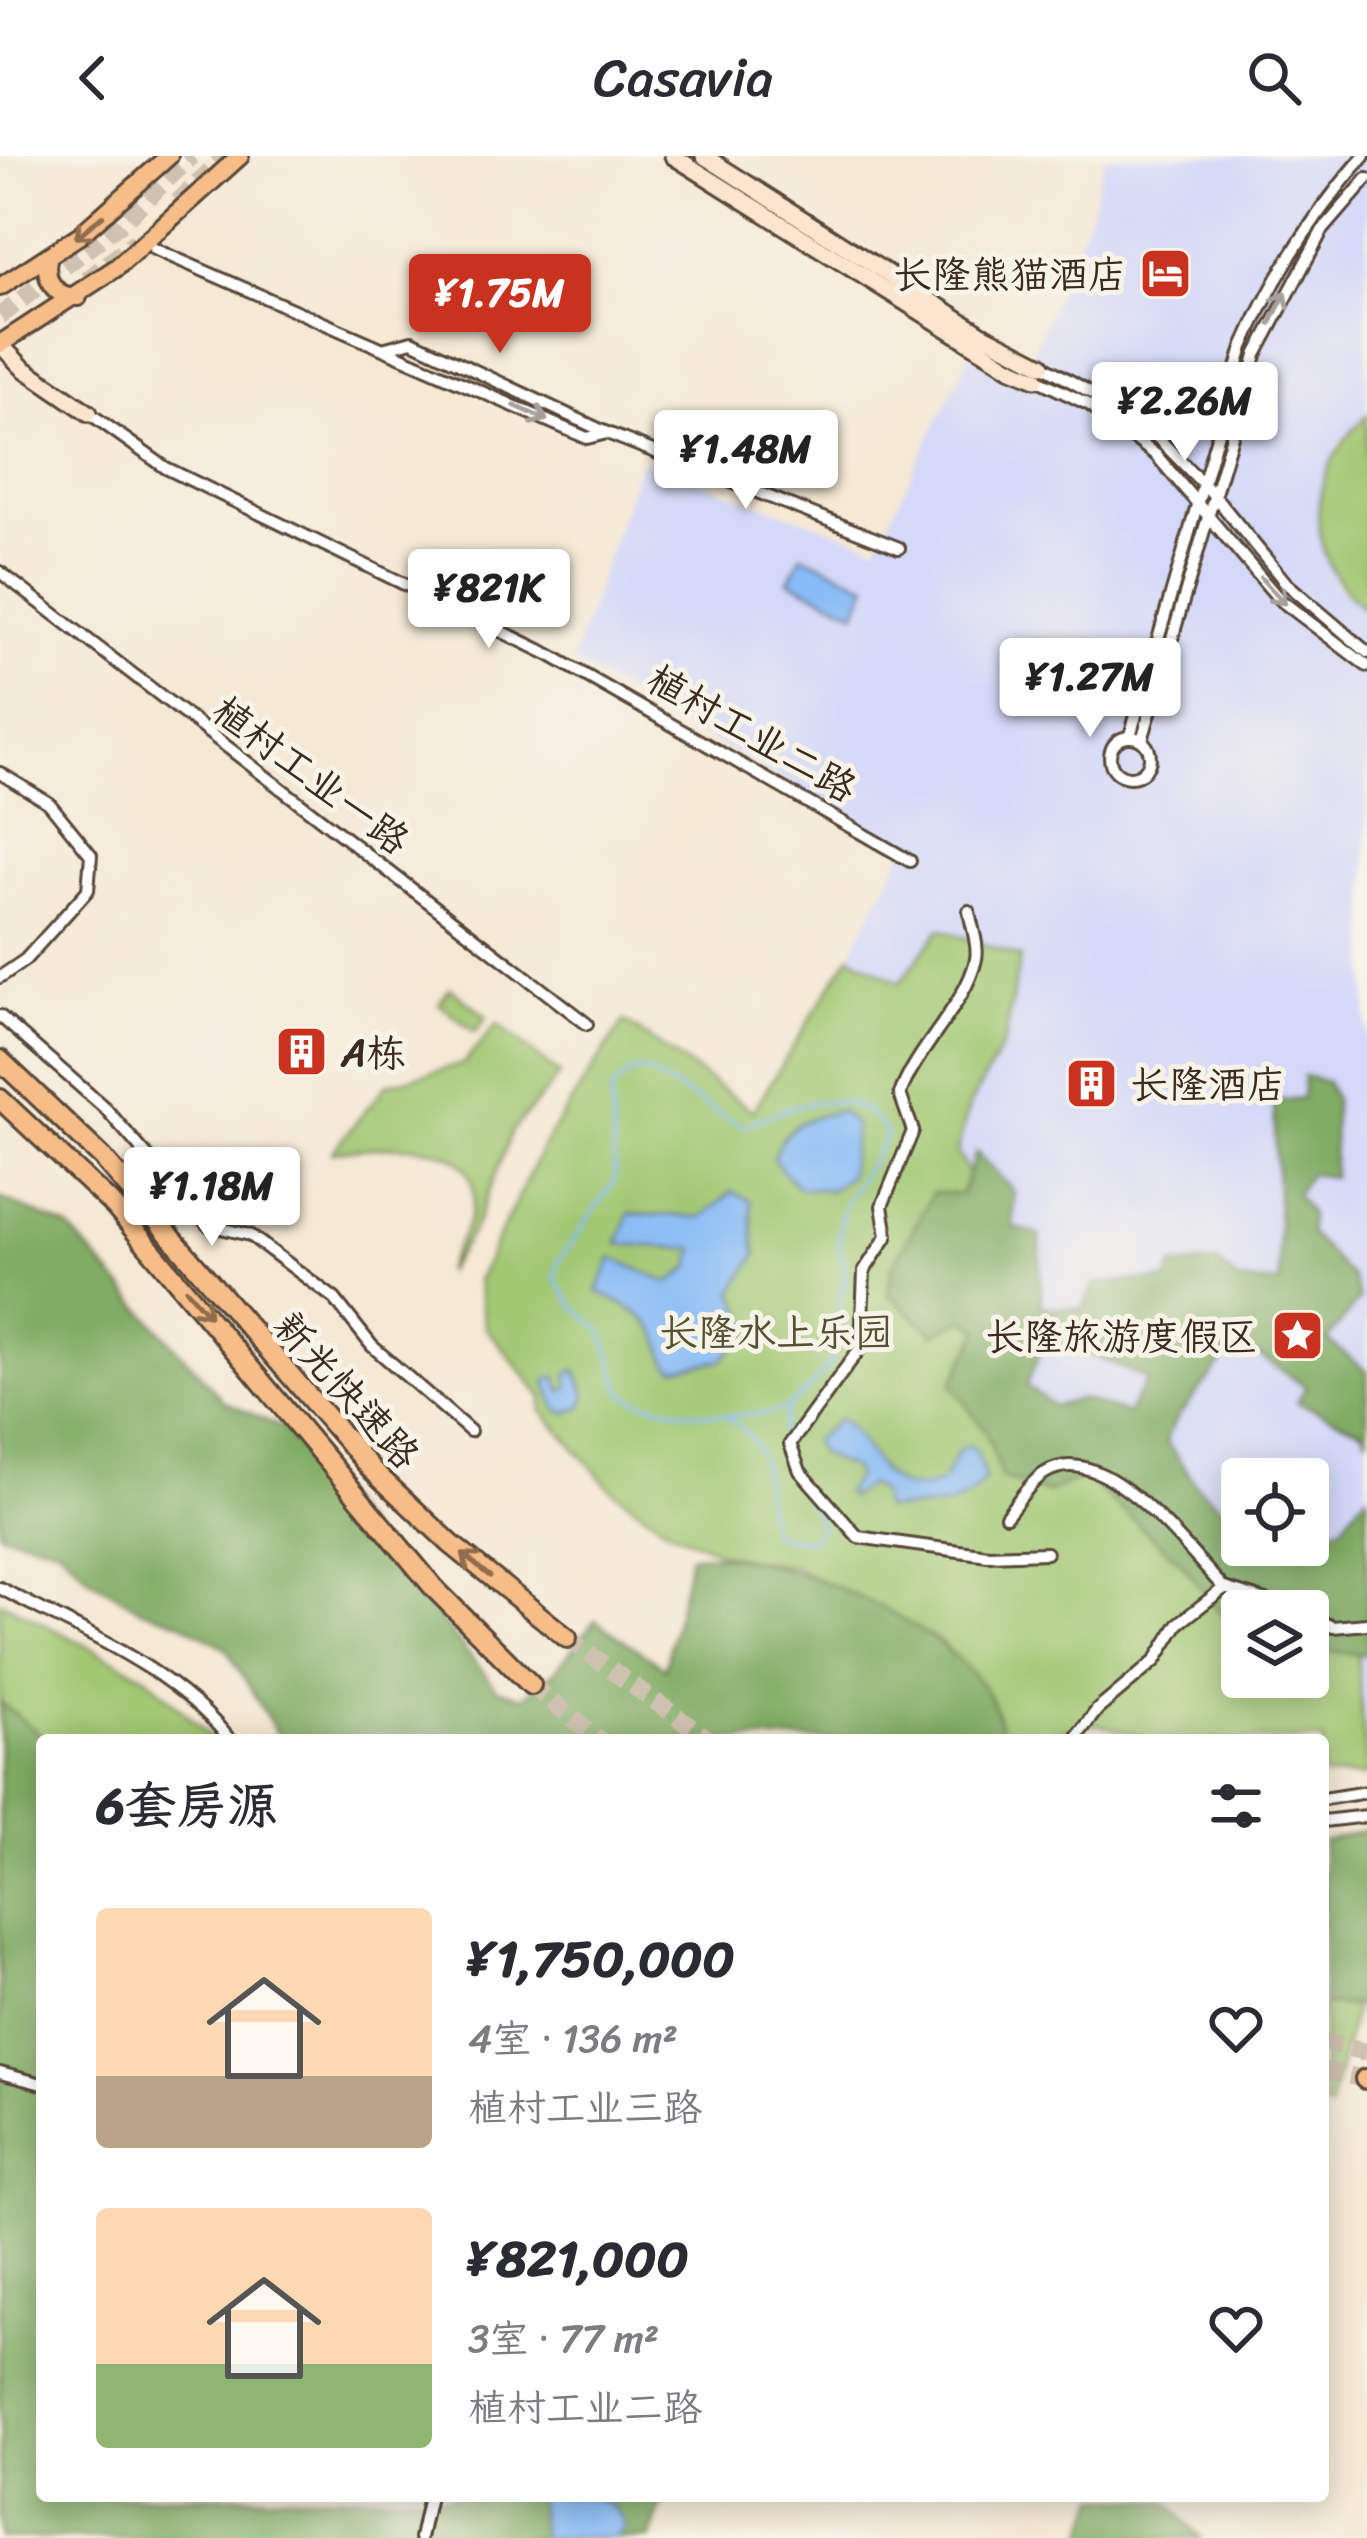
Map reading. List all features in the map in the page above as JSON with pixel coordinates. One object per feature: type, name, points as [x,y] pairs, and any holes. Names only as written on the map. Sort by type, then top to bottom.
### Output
[{"type":"highway","name":"新光快速路","points":[[0,1060],[103,1158],[372,1470],[451,1544],[567,1638]]},
{"type":"highway","name":"新光快速路","points":[[0,1099],[115,1207],[435,1589],[531,1685]]},
{"type":"highway","points":[[0,1108],[63,1157]]},
{"type":"main road","points":[[0,287],[48,259],[169,156]]},
{"type":"main road","points":[[0,344],[78,297],[241,156]]},
{"type":"main road","points":[[48,259],[51,284],[60,293],[78,297]]},
{"type":"street","points":[[673,156],[1010,368],[1039,372],[1133,419],[1204,484],[1300,597],[1367,652]]},
{"type":"street","points":[[704,156],[1125,430],[1198,500],[1279,599],[1367,666]]},
{"type":"street","points":[[1364,156],[1323,201],[1266,296],[1244,347],[1198,500],[1136,738],[1216,497],[1256,356],[1279,304],[1337,212],[1367,179]]},
{"type":"street","points":[[154,249],[386,349],[412,341],[608,433],[899,548]]},
{"type":"street","name":"植村工业二路","points":[[0,344],[29,373],[166,468],[550,655],[910,861]]},
{"type":"street","name":"植村工业一路","points":[[0,572],[587,1024]]},
{"type":"street","points":[[0,773],[49,803],[92,855],[88,890],[25,960],[0,977]]},
{"type":"street","points":[[968,911],[977,956],[950,1012],[913,1059],[900,1094],[913,1131],[882,1206],[887,1236],[864,1270],[861,1347],[790,1444],[800,1472],[858,1537],[988,1555],[1046,1553]]},
{"type":"street","points":[[0,1016],[106,1109],[208,1225],[250,1235],[335,1299],[372,1346],[470,1431]]},
{"type":"street","points":[[1006,1516],[1046,1473],[1083,1465],[1117,1479],[1231,1590]]},
{"type":"street","points":[[0,1588],[148,1667],[192,1700],[224,1734]]},
{"type":"street","points":[[1078,1734],[1096,1710],[1155,1661],[1178,1624],[1224,1588]]},
{"type":"street","points":[[1329,1626],[1367,1624]]},
{"type":"street","points":[[1329,1798],[1367,1792]]},
{"type":"street","points":[[1329,1820],[1367,1816]]},
{"type":"street","points":[[0,2073],[36,2082]]},
{"type":"street","points":[[420,2538],[428,2502]]},
{"type":"shaded area","points":[[1105,156],[1367,156],[1367,415],[1336,446],[1334,583],[1367,612],[1367,1750],[1356,1639],[1329,1621],[1329,1590],[1283,1590],[1247,1566],[1329,1566],[1329,1458],[1221,1458],[1221,1548],[1031,1421],[970,1176],[957,1152],[969,1106],[1004,1043],[850,955],[904,849],[572,662],[640,461],[877,546],[971,352],[1020,382],[1090,212]]},
{"type":"green space","points":[[1367,415],[1367,612],[1330,565],[1318,514],[1331,463]]},
{"type":"green space","name":"长隆水上乐园","points":[[940,929],[1020,957],[1004,1043],[969,1106],[957,1152],[970,1176],[1013,1389],[1221,1541],[1221,1566],[1256,1566],[1289,1590],[1221,1590],[1221,1698],[1329,1698],[1329,1619],[1356,1639],[1367,1776],[1329,1777],[1329,1734],[1133,1734],[1097,1724],[1039,1734],[1002,1734],[989,1696],[941,1642],[794,1567],[721,1553],[666,1528],[611,1489],[542,1411],[542,1396],[485,1327],[477,1281],[544,1144],[624,1021],[753,1111],[850,955],[900,983]]},
{"type":"green space","points":[[450,988],[487,1017],[475,1032],[439,1004]]},
{"type":"green space","points":[[497,1024],[560,1075],[512,1131],[475,1227],[445,1273],[473,1204],[471,1180],[461,1163],[421,1148],[332,1152],[387,1084],[463,1064]]},
{"type":"green space","points":[[1304,1076],[1327,1082],[1334,1099],[1333,1177],[1310,1174],[1296,1194],[1310,1214],[1309,1233],[1352,1278],[1359,1300],[1327,1340],[1367,1371],[1367,1439],[1364,1431],[1297,1402],[1306,1387],[1252,1351],[1229,1354],[1184,1409],[1166,1441],[1197,1486],[1221,1506],[1221,1566],[1329,1566],[1329,1531],[1342,1525],[1367,1494],[1367,1655],[1329,1651],[1329,1590],[1221,1590],[1221,1613],[1182,1563],[1084,1477],[1046,1493],[1002,1478],[987,1434],[952,1384],[980,1330],[965,1319],[934,1334],[888,1294],[892,1267],[933,1192],[961,1195],[976,1152],[1014,1191],[1013,1227],[1040,1235],[1041,1307],[1083,1309],[1095,1283],[1167,1280],[1173,1266],[1219,1263],[1238,1281],[1280,1284],[1274,1101],[1302,1098]],"holes":[[[1074,1347],[1147,1379],[1127,1414],[1081,1399],[1054,1406],[1026,1386],[1042,1348]]]},
{"type":"green space","points":[[0,1198],[69,1228],[224,1401],[283,1428],[497,1689],[523,1697],[556,1670],[595,1620],[665,1668],[690,1555],[725,1556],[810,1577],[854,1595],[936,1641],[989,1696],[1002,1734],[277,1734],[226,1648],[180,1622],[139,1609],[90,1578],[57,1547],[0,1533]]},
{"type":"green space","points":[[0,1601],[147,1677],[208,1734],[36,1734],[36,2502],[662,2502],[650,2538],[0,2538]]},
{"type":"green space","points":[[0,1702],[40,1734],[36,2502],[538,2502],[541,2538],[0,2538]]},
{"type":"green space","points":[[1367,1830],[1367,2005],[1329,2005],[1329,1840]]},
{"type":"green space","points":[[1329,2005],[1355,2006],[1329,2108]]},
{"type":"green space","points":[[597,2502],[662,2502],[650,2538],[616,2538],[625,2525]]},
{"type":"green space","points":[[1096,2502],[1168,2502],[1201,2538],[1084,2538]]},
{"type":"water","points":[[802,555],[868,585],[856,612],[789,581]]},
{"type":"water","points":[[840,1111],[855,1125],[849,1176],[831,1190],[798,1188],[773,1159],[783,1137],[798,1124]]},
{"type":"water","points":[[732,1192],[751,1201],[757,1254],[734,1291],[751,1329],[722,1360],[676,1369],[646,1320],[597,1291],[613,1258],[669,1283],[690,1268],[695,1249],[618,1244],[629,1214],[702,1217]]},
{"type":"water","points":[[576,1370],[587,1397],[582,1407],[566,1413],[557,1409],[546,1381],[556,1376],[562,1391],[569,1388],[567,1374]]},
{"type":"water","points":[[839,1419],[879,1468],[905,1487],[922,1488],[943,1481],[958,1451],[969,1445],[977,1452],[985,1478],[965,1499],[939,1507],[883,1509],[880,1493],[869,1484],[850,1497],[845,1493],[856,1477],[853,1469],[819,1453],[813,1441]]},
{"type":"water","points":[[538,2502],[602,2502],[625,2525],[616,2538],[541,2538]]},
{"type":"waterway","points":[[645,1071],[744,1127],[801,1105],[840,1102],[874,1118],[887,1135],[841,1217],[846,1279],[833,1357],[814,1384],[786,1407],[750,1415],[703,1414],[622,1393],[603,1332],[571,1303],[555,1278],[559,1261],[615,1180],[611,1091],[631,1072],[645,1071]]},
{"type":"waterway","points":[[726,1416],[743,1429],[760,1456],[772,1535],[810,1540],[821,1529],[790,1473],[781,1446],[788,1407]]},
{"type":"tunnel","points":[[0,316],[121,223],[192,156]]},
{"type":"tunnel","points":[[178,202],[226,156]]},
{"type":"tunnel","points":[[87,280],[136,241]]},
{"type":"tunnel","points":[[567,1638],[701,1734]]},
{"type":"tunnel","points":[[531,1685],[592,1734]]},
{"type":"tunnel","points":[[1329,2043],[1367,2052]]},
{"type":"tunnel","points":[[1329,2071],[1365,2079]]},
{"type":"place","name":"长隆熊猫酒店","points":[[1166,274]]},
{"type":"place","name":"A栋","points":[[302,1052]]},
{"type":"place","name":"长隆酒店","points":[[1091,1084]]},
{"type":"place","name":"长隆旅游度假区","points":[[1297,1336]]}]
